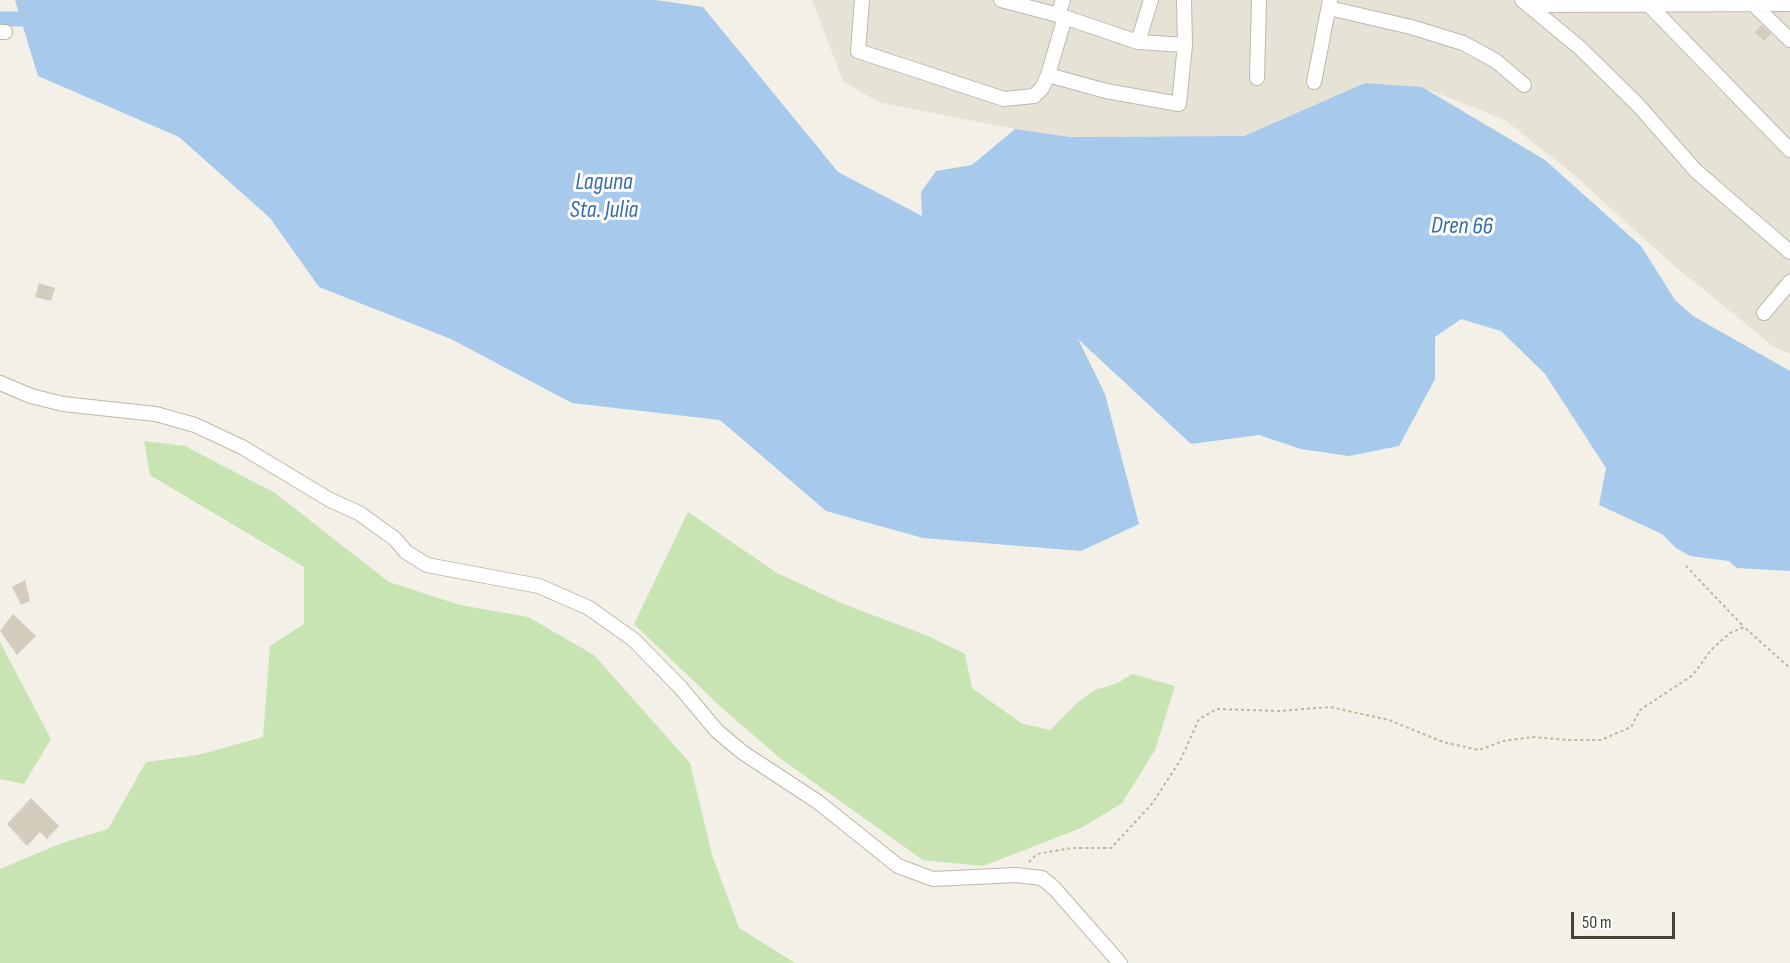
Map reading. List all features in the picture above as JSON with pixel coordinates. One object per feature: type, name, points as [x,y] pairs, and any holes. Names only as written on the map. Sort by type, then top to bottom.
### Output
[{"type":"street","points":[[862,0],[858,51],[1004,99],[1034,96],[1048,75],[1063,0]]},
{"type":"street","points":[[1001,0],[1061,16],[1138,42],[1185,45]]},
{"type":"street","points":[[1138,42],[1151,0]]},
{"type":"street","points":[[1048,75],[1106,91],[1179,104],[1185,45],[1184,0]]},
{"type":"street","points":[[1257,78],[1259,0]]},
{"type":"street","points":[[1526,3],[1790,4]]},
{"type":"street","points":[[1526,3],[1579,47],[1638,105],[1696,171],[1790,252]]},
{"type":"street","points":[[1314,82],[1329,4],[1462,43],[1496,61],[1524,85]]},
{"type":"street","points":[[1648,4],[1790,150]]},
{"type":"street","points":[[1754,5],[1790,40]]},
{"type":"street","points":[[1764,313],[1790,282]]},
{"type":"street","points":[[0,383],[31,396],[63,404],[156,414],[195,425],[242,447],[330,500],[359,513],[395,539],[406,552],[427,565],[554,590],[589,608],[634,639],[717,731],[742,752],[818,802],[898,866],[933,879],[1016,875],[1042,878],[1054,888],[1120,963]]},
{"type":"path","points":[[1686,566],[1744,627],[1790,668]]},
{"type":"path","points":[[1016,875],[1037,854],[1072,848],[1111,848],[1151,805],[1180,761],[1199,718],[1217,709],[1279,711],[1330,706],[1389,720],[1443,742],[1479,750],[1503,741],[1533,737],[1569,741],[1601,740],[1631,726],[1640,710],[1693,675],[1711,650],[1730,633],[1744,627]]},
{"type":"shaded area","points":[[812,0],[1790,0],[1790,354],[1773,346],[1672,264],[1573,174],[1505,120],[1422,87],[1365,83],[1244,136],[1070,137],[1015,129],[878,102],[843,81]]},
{"type":"green space","points":[[144,441],[185,446],[275,493],[389,582],[460,605],[528,617],[594,655],[690,763],[712,855],[739,928],[795,963],[0,963],[0,869],[62,843],[108,829],[146,762],[198,755],[263,737],[270,646],[304,624],[304,567],[150,475]]},
{"type":"green space","points":[[688,512],[777,573],[846,605],[928,636],[965,654],[972,688],[1021,723],[1050,730],[1078,702],[1095,690],[1118,683],[1132,674],[1175,686],[1155,750],[1122,803],[1081,828],[983,866],[923,860],[781,759],[723,709],[634,624]]},
{"type":"green space","points":[[0,642],[51,739],[24,784],[0,779]]},
{"type":"water","points":[[15,0],[656,0],[703,7],[838,172],[922,216],[921,192],[936,171],[972,165],[1015,129],[1070,137],[1244,136],[1365,83],[1422,87],[1545,160],[1641,246],[1675,300],[1693,316],[1790,371],[1790,571],[1737,568],[1729,561],[1690,556],[1676,548],[1662,534],[1599,505],[1606,468],[1545,374],[1501,331],[1461,319],[1435,337],[1435,379],[1399,446],[1349,456],[1301,449],[1259,435],[1191,444],[1078,339],[1105,394],[1139,524],[1081,551],[923,538],[826,511],[720,420],[572,403],[451,339],[319,287],[270,218],[179,137],[38,76]]},
{"type":"building","points":[[1762,25],[1771,34],[1764,41],[1755,32]]},
{"type":"building","points":[[39,283],[55,288],[51,301],[35,297]]},
{"type":"building","points":[[25,580],[30,601],[21,605],[12,587]]},
{"type":"building","points":[[13,614],[36,636],[17,655],[0,631]]},
{"type":"building","points":[[31,798],[59,826],[47,839],[40,832],[27,846],[7,824]]},
{"type":"waterway","points":[[0,19],[21,19]]},
{"type":"water label","name":"Laguna Sta. Julia","points":[[604,197]]},
{"type":"water label","name":"Dren 66","points":[[1462,227]]}]
